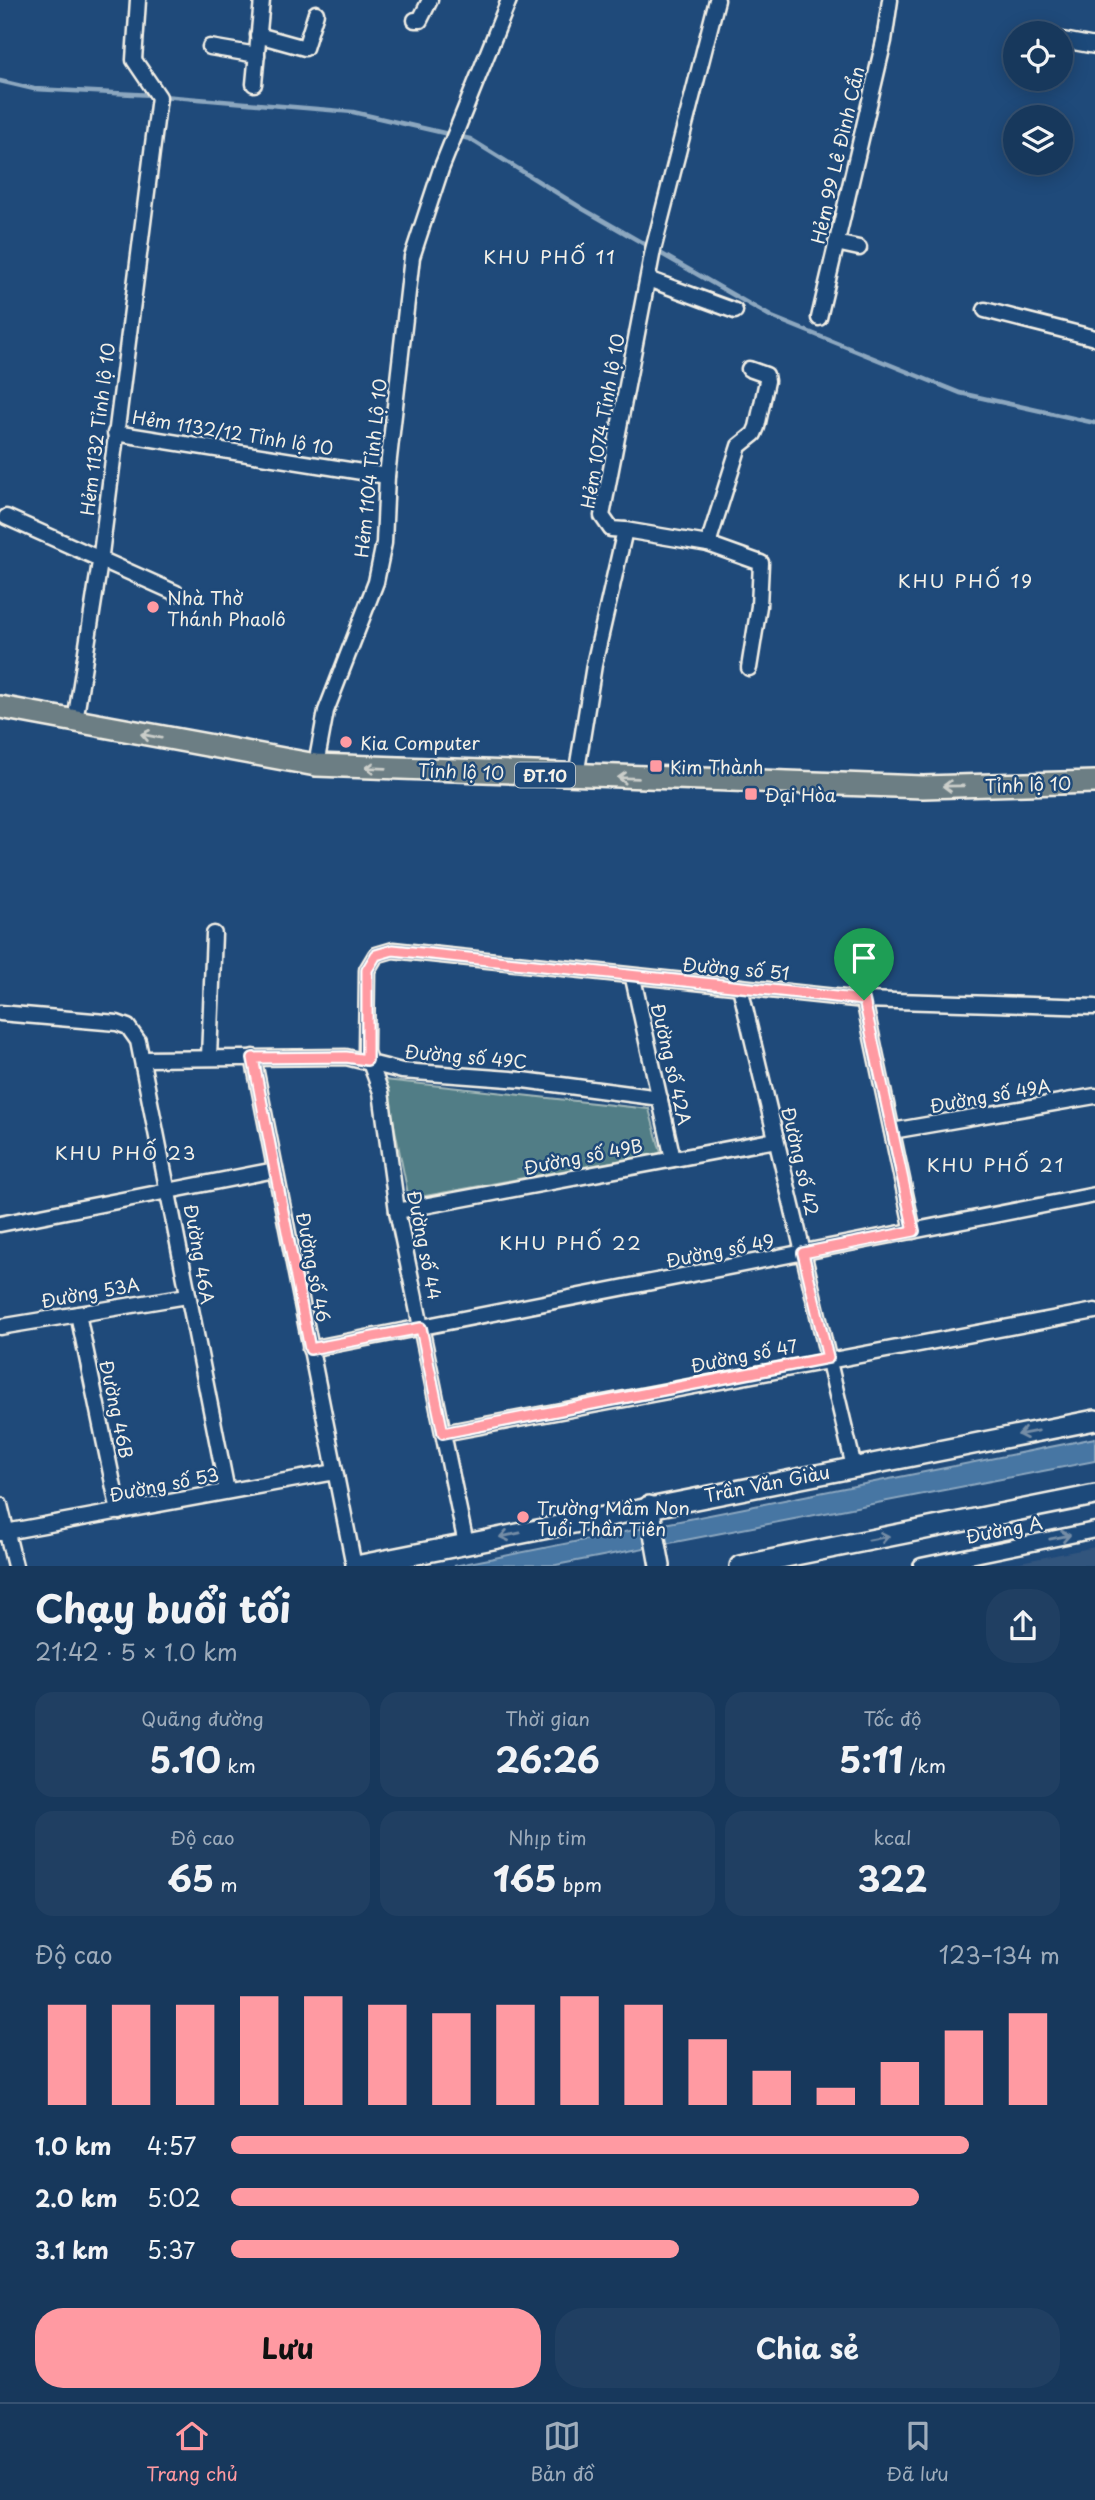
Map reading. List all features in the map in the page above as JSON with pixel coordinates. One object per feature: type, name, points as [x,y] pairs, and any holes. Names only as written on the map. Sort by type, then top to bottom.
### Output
[{"type":"main road","name":"Tỉnh lộ 10","points":[[1,711],[316,765],[923,787],[1095,782]]},
{"type":"main road","name":"Trần Văn Giàu","points":[[355,1566],[650,1513],[854,1467],[1095,1420]]},
{"type":"main road","points":[[740,1566],[1095,1495]]},
{"type":"main road","points":[[650,1513],[660,1566]]},
{"type":"street","name":"Hẻm 1132 Tỉnh lộ 10","points":[[75,722],[100,562],[159,97],[134,60],[138,0]]},
{"type":"street","points":[[254,84],[262,0]]},
{"type":"street","points":[[415,20],[420,20],[430,0]]},
{"type":"street","name":"Hẻm 1104 Tỉnh Lộ 10","points":[[316,765],[326,712],[376,582],[384,543],[387,476],[412,257],[441,169],[509,0]]},
{"type":"street","name":"Hẻm 1074 Tỉnh lộ 10","points":[[625,530],[611,529],[602,516],[659,227],[718,0]]},
{"type":"street","name":"Hẻm 99 Lê Đình Cẩn","points":[[819,318],[884,41],[890,0]]},
{"type":"street","points":[[258,35],[305,48],[316,13]]},
{"type":"street","points":[[1073,42],[1095,46]]},
{"type":"street","points":[[210,47],[257,55]]},
{"type":"street","points":[[836,243],[859,248]]},
{"type":"street","points":[[648,279],[735,311]]},
{"type":"street","points":[[985,310],[1095,338]]},
{"type":"street","points":[[708,544],[738,446],[754,434],[763,404],[765,375],[750,369]]},
{"type":"street","name":"Hẻm 1132/12 Tỉnh lộ 10","points":[[115,433],[387,476]]},
{"type":"street","points":[[6,517],[100,562],[176,593]]},
{"type":"street","points":[[576,776],[594,664],[625,530],[708,544],[754,558],[761,563],[759,606],[749,668]]},
{"type":"street","points":[[209,1058],[214,934]]},
{"type":"street","name":"Đường số 51","points":[[376,955],[393,950],[634,978],[864,1000],[1095,1007]]},
{"type":"street","name":"Đường số 44","points":[[376,955],[367,970],[367,1060],[381,1092],[397,1211],[466,1544]]},
{"type":"street","name":"Đường số 42A","points":[[634,978],[673,1159]]},
{"type":"street","name":"Đường số 42","points":[[740,988],[854,1467]]},
{"type":"street","points":[[864,1000],[914,1231]]},
{"type":"street","name":"Đường 46A","points":[[0,1013],[104,1021],[128,1027],[138,1041],[144,1059],[187,1296],[228,1492]]},
{"type":"street","name":"Đường số 49C","points":[[144,1059],[346,1057],[402,1070],[523,1080],[660,1098]]},
{"type":"street","name":"Đường số 46","points":[[253,1058],[355,1566]]},
{"type":"street","name":"Đường số 49A","points":[[892,1132],[1095,1096]]},
{"type":"street","name":"Đường số 49B","points":[[397,1211],[776,1140]]},
{"type":"street","points":[[0,1224],[275,1170]]},
{"type":"street","name":"Đường số 49","points":[[310,1349],[1095,1195]]},
{"type":"street","name":"Đường 53A","points":[[0,1327],[187,1296]]},
{"type":"street","name":"Đường số 47","points":[[443,1433],[828,1358],[1095,1311]]},
{"type":"street","name":"Đường 46B","points":[[78,1314],[119,1512]]},
{"type":"street","name":"Đường số 53","points":[[3,1532],[335,1472]]},
{"type":"street","points":[[0,1505],[3,1532],[15,1566]]},
{"type":"street","name":"Đường A","points":[[921,1566],[1095,1530]]},
{"type":"shaded area","points":[[1095,1438],[1095,1461],[556,1565],[454,1566]]},
{"type":"shaded area","points":[[1095,1547],[1095,1565],[1005,1565]]},
{"type":"green space","points":[[385,1080],[649,1109],[661,1153],[409,1199]]},
{"type":"waterway","points":[[0,81],[34,89],[153,95]]},
{"type":"waterway","points":[[162,96],[353,112],[470,139],[583,209],[772,317],[960,393],[1095,423]]},
{"type":"place","name":"Nhà Thờ Thánh Phaolô","points":[[153,607]]},
{"type":"place","name":"Kia Computer","points":[[346,742]]},
{"type":"place","name":"Kim Thành","points":[[656,766]]},
{"type":"place","name":"Đại Hòa","points":[[751,794]]},
{"type":"place","name":"Trường Mầm Non Tuổi Thần Tiên","points":[[523,1517]]},
{"type":"district","name":"KHU PHỐ 11","points":[[550,256]]},
{"type":"district","name":"KHU PHỐ 19","points":[[966,580]]},
{"type":"district","name":"KHU PHỐ 23","points":[[126,1152]]},
{"type":"district","name":"KHU PHỐ 21","points":[[996,1164]]},
{"type":"district","name":"KHU PHỐ 22","points":[[571,1242]]},
{"type":"route","points":[[393,950],[634,978],[864,1000],[914,1231],[803,1253],[828,1358],[443,1433],[421,1328],[310,1349],[253,1058],[346,1057],[367,1060],[367,970],[376,955],[393,950]]}]
